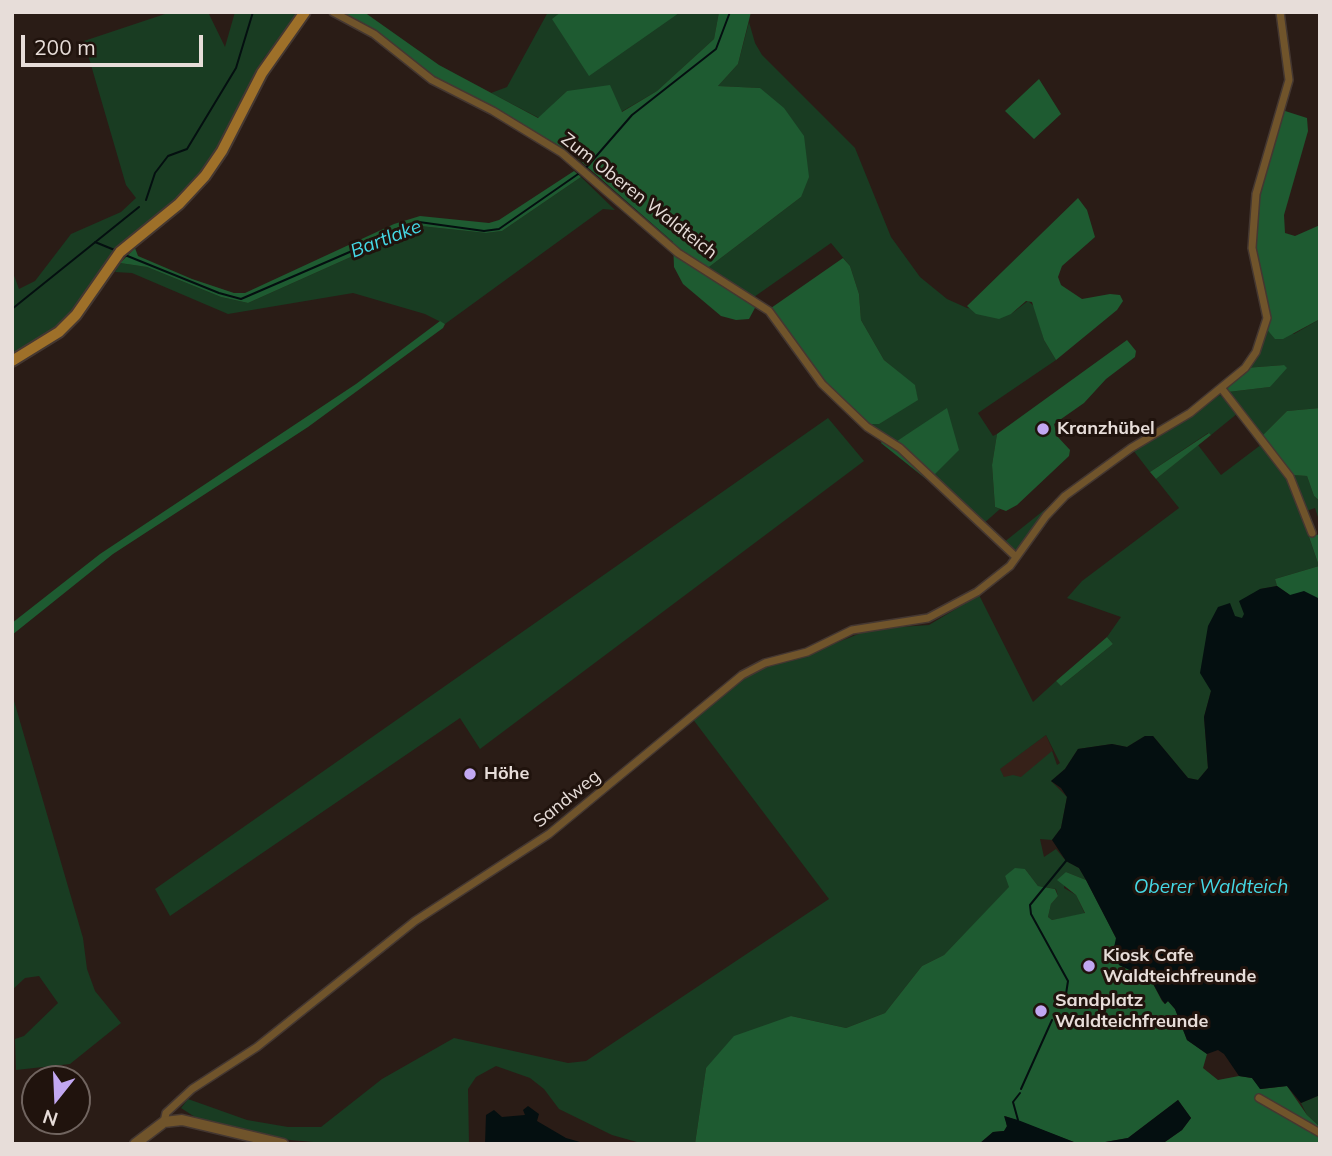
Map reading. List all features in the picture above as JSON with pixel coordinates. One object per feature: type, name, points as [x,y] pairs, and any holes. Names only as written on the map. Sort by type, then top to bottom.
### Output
[{"type":"main road","points":[[12,361],[41,346],[76,315],[119,254],[179,204],[205,176],[222,151],[262,73],[305,12]]},
{"type":"street","name":"Zum Oberen Waldteich","points":[[333,12],[374,34],[432,80],[493,111],[584,169],[678,253],[769,311],[822,384],[867,427],[900,448],[1016,557]]},
{"type":"street","name":"Sandweg","points":[[163,1122],[166,1114],[192,1089],[257,1047],[415,920],[550,834],[742,675],[765,663],[807,652],[852,630],[928,618],[985,587],[1016,557],[1046,516],[1065,496],[1222,389],[1245,368],[1265,327],[1266,305],[1256,266],[1253,234],[1256,194],[1289,80],[1280,12]]},
{"type":"street","points":[[1222,389],[1290,477],[1312,533]]},
{"type":"street","points":[[1259,1098],[1320,1133]]},
{"type":"street","points":[[135,1144],[163,1122],[192,1121],[283,1144]]},
{"type":"shaded area","points":[[1046,735],[1053,751],[1021,778],[1004,777],[999,769]]},
{"type":"green space","points":[[171,12],[208,12],[225,47],[235,12],[300,12],[263,59],[221,144],[191,186],[160,216],[119,247],[64,320],[40,341],[12,353],[12,270],[19,289],[35,281],[71,234],[121,212],[136,198],[126,185],[84,41]]},
{"type":"green space","points":[[340,12],[364,12],[439,65],[538,118],[567,91],[610,85],[622,112],[657,91],[714,39],[719,12],[751,12],[738,64],[718,86],[760,88],[784,108],[804,136],[809,177],[801,197],[709,267],[756,306],[749,319],[736,320],[721,316],[683,284],[674,267],[673,242],[569,151],[430,75]]},
{"type":"green space","points":[[548,12],[561,12],[553,20],[719,12],[714,39],[657,91],[621,112],[567,91],[539,118],[491,93],[507,87]]},
{"type":"green space","points":[[561,12],[679,13],[589,76],[552,19]]},
{"type":"green space","points":[[749,22],[755,43],[762,55],[855,148],[891,237],[920,277],[947,299],[967,308],[1011,314],[1028,301],[1035,307],[1044,340],[1056,360],[978,413],[993,436],[997,434],[992,465],[995,507],[1000,509],[983,524],[932,477],[917,429],[897,441],[867,424],[917,400],[915,386],[884,360],[861,320],[859,294],[850,266],[831,243],[754,297],[709,267],[801,197],[760,88],[718,86],[738,64]]},
{"type":"green space","points":[[1039,79],[1061,114],[1034,139],[1005,111]]},
{"type":"green space","points":[[1282,110],[1307,118],[1308,131],[1284,215],[1285,233],[1295,236],[1320,225],[1320,319],[1283,339],[1275,339],[1265,327],[1252,248],[1254,214]]},
{"type":"green space","points":[[574,171],[581,177],[502,231],[486,233],[420,226],[248,303],[221,297],[147,267],[120,263],[135,248],[138,256],[192,279],[234,293],[245,293],[394,224],[420,216],[489,223],[499,220]]},
{"type":"green space","points":[[581,177],[615,210],[603,209],[445,324],[425,314],[353,293],[228,314],[132,273],[115,272],[120,263],[147,267],[221,297],[248,303],[420,226],[486,233],[502,231]]},
{"type":"green space","points":[[1078,198],[1087,210],[1095,237],[1062,266],[1058,277],[1061,285],[1082,299],[1110,294],[1120,295],[1123,301],[1117,310],[1056,360],[1044,340],[1032,302],[1026,301],[1011,314],[999,319],[976,314],[967,306]]},
{"type":"green space","points":[[843,258],[850,266],[859,294],[861,320],[884,360],[915,385],[918,400],[879,424],[867,424],[812,368],[771,308]]},
{"type":"green space","points":[[1320,319],[1320,408],[1287,411],[1262,436],[1228,392],[1270,387],[1284,365],[1245,368],[1265,327],[1294,334]]},
{"type":"green space","points":[[440,321],[445,324],[443,328],[308,427],[113,554],[12,635],[12,623],[100,554],[356,384]]},
{"type":"green space","points":[[1127,340],[1136,351],[1135,357],[1106,379],[1084,403],[1054,424],[1057,436],[1070,450],[1069,456],[1017,505],[1006,511],[995,507],[992,465],[997,434]]},
{"type":"green space","points":[[1284,365],[1287,368],[1270,387],[1228,392],[1224,388],[1245,368]]},
{"type":"green space","points":[[1220,395],[1238,413],[1211,435],[1208,433],[1150,472],[1133,450]]},
{"type":"green space","points":[[947,408],[959,450],[932,477],[926,479],[881,443],[883,439],[897,441]]},
{"type":"green space","points":[[1320,408],[1320,501],[1314,496],[1307,476],[1292,475],[1262,436],[1287,411]]},
{"type":"green space","points":[[828,418],[864,461],[480,749],[460,718],[170,916],[155,889]]},
{"type":"green space","points":[[1209,433],[1211,435],[1156,479],[1150,472]]},
{"type":"green space","points":[[1262,444],[1289,480],[1319,566],[1275,579],[1277,586],[1260,589],[1253,610],[1211,691],[1204,717],[1208,768],[1198,780],[1188,778],[1153,736],[1145,736],[1127,747],[1112,744],[1078,749],[1065,769],[1051,781],[1067,797],[1061,828],[1052,840],[1040,839],[1044,857],[1056,849],[1066,861],[1079,868],[1086,880],[1066,872],[1064,888],[1076,895],[1085,914],[1052,920],[1048,917],[1051,904],[1058,896],[1056,889],[1038,886],[1025,869],[1005,876],[1010,887],[944,955],[922,966],[885,1013],[846,1028],[791,1016],[706,1068],[695,1144],[644,1144],[612,1135],[559,1109],[544,1089],[530,1078],[496,1066],[476,1077],[468,1089],[469,1144],[336,1144],[279,1139],[198,1119],[181,1108],[188,1099],[247,1120],[288,1127],[321,1127],[382,1079],[454,1038],[568,1063],[586,1061],[829,899],[692,718],[749,673],[762,667],[808,654],[871,629],[929,625],[979,595],[1033,702],[1056,681],[1061,686],[1113,644],[1107,637],[1121,617],[1067,598],[1082,581],[1179,508],[1156,479],[1198,445],[1221,475]],"holes":[[[1046,735],[1060,763],[1057,765],[1052,751],[1021,777],[1004,777],[1000,769]]]},
{"type":"green space","points":[[1292,475],[1307,476],[1314,496],[1320,501],[1320,523],[1315,508],[1306,511]]},
{"type":"green space","points":[[1058,499],[1017,550],[1011,550],[1003,543]]},
{"type":"green space","points":[[1320,534],[1320,599],[1290,595],[1277,586],[1275,579],[1319,566],[1309,537]]},
{"type":"green space","points":[[1107,637],[1113,644],[1061,686],[1056,681]]},
{"type":"green space","points":[[12,694],[83,938],[87,969],[95,991],[121,1023],[70,1064],[21,1065],[21,1069],[16,1070],[15,1039],[24,1036],[58,1003],[39,976],[25,978],[12,990]]},
{"type":"green space","points":[[1015,868],[1025,869],[1038,886],[1055,889],[1058,896],[1051,904],[1048,917],[1052,920],[1085,913],[1076,895],[1057,880],[1066,872],[1086,880],[1116,938],[1119,965],[1151,980],[1162,1001],[1165,1004],[1168,1001],[1175,1009],[1187,1040],[1207,1054],[1203,1068],[1218,1080],[1239,1076],[1252,1078],[1261,1089],[1287,1086],[1307,1115],[1320,1127],[1320,1144],[1162,1144],[1182,1130],[1191,1118],[1178,1100],[1128,1138],[1094,1144],[1079,1144],[1005,1116],[1007,1127],[1004,1131],[993,1132],[979,1144],[695,1144],[706,1068],[734,1036],[791,1016],[846,1028],[885,1013],[922,966],[944,955],[1009,887],[1005,876]]},
{"type":"green space","points":[[1320,1095],[1320,1127],[1307,1115],[1301,1103]]},
{"type":"water","name":"Oberer Waldteich","points":[[1277,586],[1290,595],[1304,591],[1320,599],[1320,1095],[1301,1103],[1287,1086],[1260,1089],[1252,1078],[1239,1076],[1224,1054],[1218,1050],[1207,1054],[1187,1040],[1175,1009],[1168,1001],[1165,1004],[1151,980],[1119,965],[1113,952],[1116,938],[1086,880],[1079,868],[1066,861],[1052,840],[1061,828],[1067,797],[1061,788],[1051,781],[1065,769],[1078,749],[1112,744],[1127,747],[1145,736],[1153,736],[1188,778],[1198,780],[1208,768],[1204,717],[1211,691],[1200,673],[1208,626],[1218,607],[1230,603],[1235,616],[1242,618],[1244,614],[1239,601],[1260,589]]},
{"type":"water","points":[[1178,1100],[1191,1118],[1182,1130],[1162,1144],[1094,1144],[1128,1138]]},
{"type":"water","points":[[528,1106],[539,1114],[537,1121],[566,1138],[587,1144],[485,1144],[486,1115],[494,1110],[502,1117],[525,1115],[523,1110]]},
{"type":"water","points":[[1004,1116],[1079,1144],[979,1144],[993,1132],[1004,1131],[1007,1126]]},
{"type":"waterway","points":[[146,200],[155,173],[168,156],[187,149],[236,68],[253,12]]},
{"type":"waterway","name":"Bartlake","points":[[585,169],[632,115],[716,49],[730,12]]},
{"type":"waterway","name":"Bartlake","points":[[125,255],[219,293],[241,299],[419,222],[484,231],[499,229],[581,172]]},
{"type":"waterway","points":[[12,309],[139,207]]},
{"type":"waterway","name":"Bartlake","points":[[95,242],[117,251]]},
{"type":"waterway","points":[[1062,997],[1066,994],[1068,981],[1031,914],[1030,905],[1066,861]]},
{"type":"waterway","points":[[1021,1089],[1052,1020]]},
{"type":"waterway","points":[[1018,1120],[1013,1102],[1020,1093]]},
{"type":"place","name":"Kranzhübel","points":[[1043,429]]},
{"type":"place","name":"Höhe","points":[[470,774]]},
{"type":"place","name":"Kiosk Cafe Waldteichfreunde","points":[[1089,966]]},
{"type":"place","name":"Sandplatz Waldteichfreunde","points":[[1041,1011]]}]
